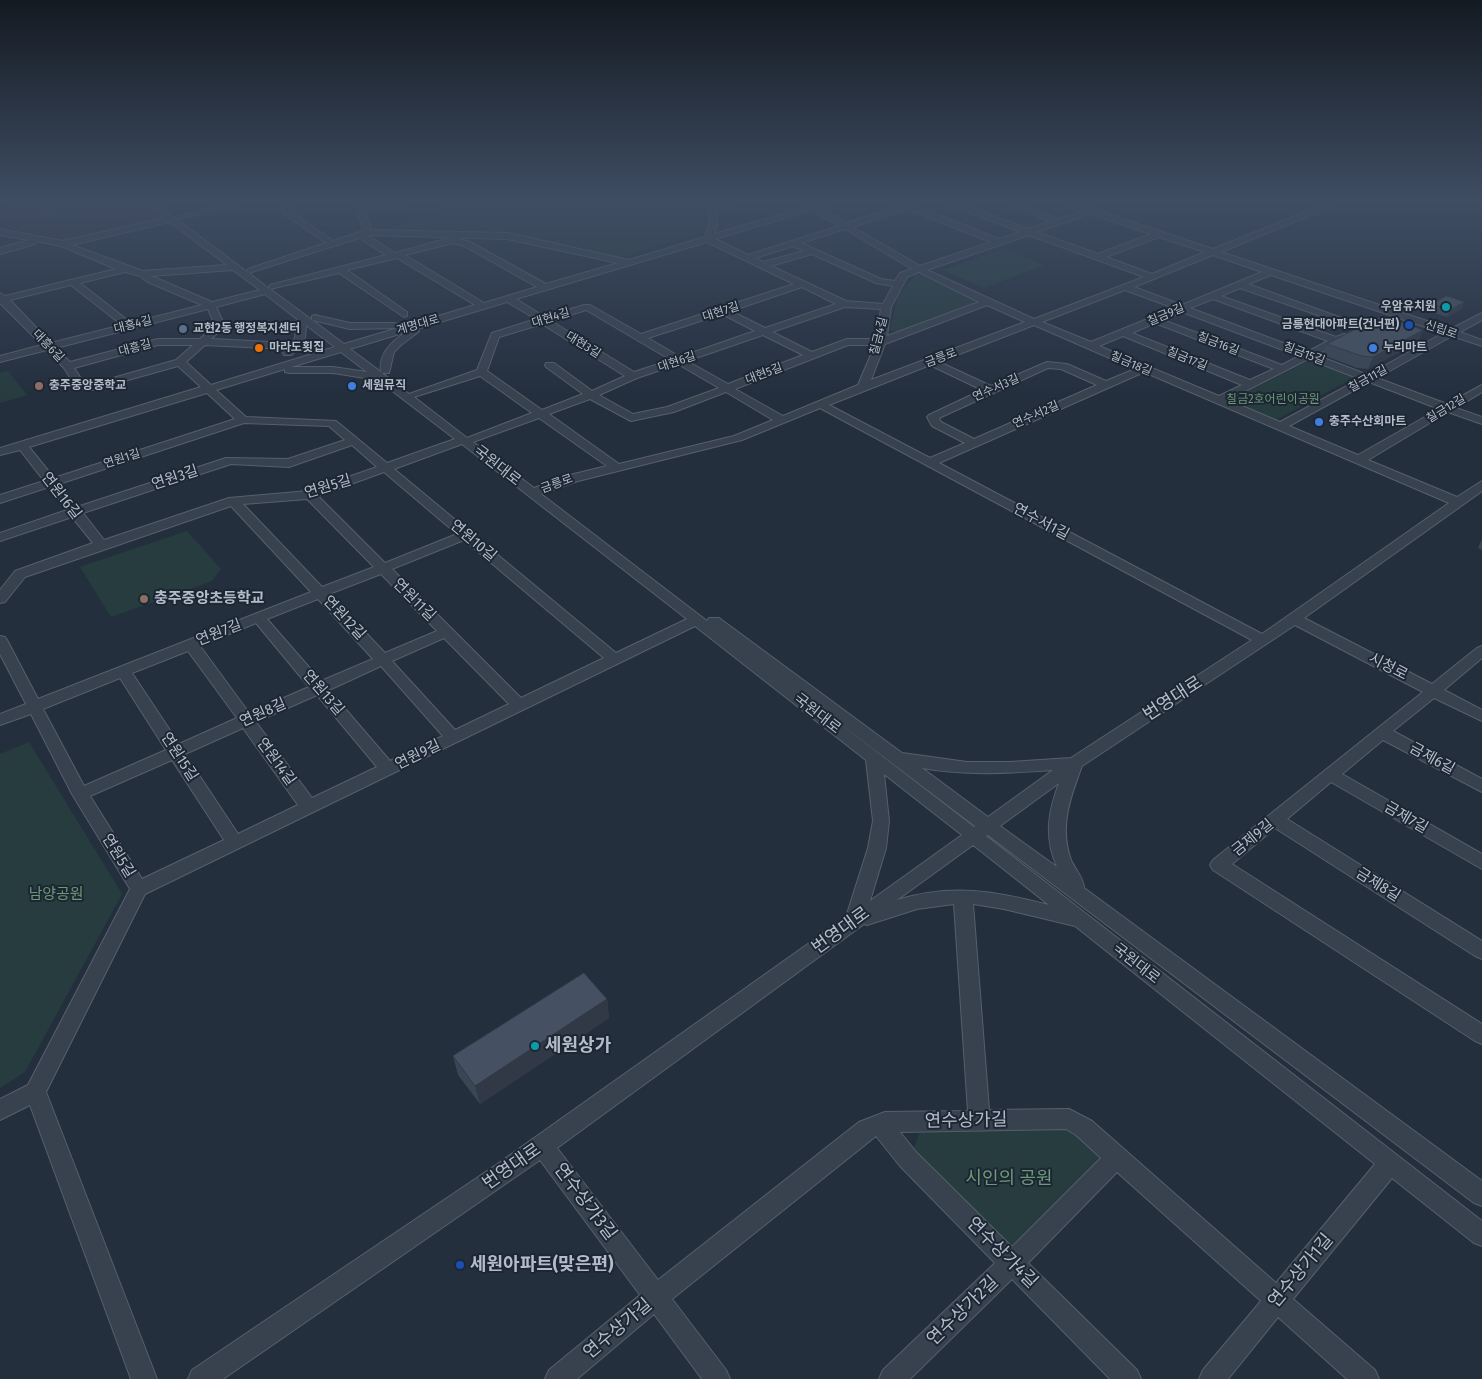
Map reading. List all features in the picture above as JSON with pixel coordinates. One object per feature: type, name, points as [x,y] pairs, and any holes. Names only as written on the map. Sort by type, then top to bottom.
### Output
[{"type":"street","points":[[113,264],[144,274],[235,267]]},
{"type":"street","name":"국원대로","points":[[232,264],[315,318],[346,346],[536,492],[894,755],[1081,920],[1482,1235]]},
{"type":"street","name":"국원대로","points":[[244,264],[252,270],[302,319],[346,346]]},
{"type":"street","points":[[252,270],[269,264]]},
{"type":"street","name":"대흥4길","points":[[0,359],[363,264]]},
{"type":"street","points":[[411,264],[483,306]]},
{"type":"street","points":[[503,264],[544,287]]},
{"type":"street","name":"계명대로","points":[[0,452],[621,264]]},
{"type":"street","points":[[840,264],[879,281],[897,284]]},
{"type":"street","name":"칠금18길","points":[[911,264],[987,302],[1458,502]]},
{"type":"street","name":"칠금4길","points":[[863,387],[881,342],[886,307],[897,284],[903,275],[933,264]]},
{"type":"street","points":[[1118,264],[1152,277]]},
{"type":"street","name":"금릉로","points":[[536,492],[574,478],[738,438],[863,387],[1185,264]]},
{"type":"street","name":"신립로","points":[[1247,264],[1482,344]]},
{"type":"street","points":[[763,265],[844,304]]},
{"type":"street","name":"대흥6길","points":[[1,299],[125,269]]},
{"type":"street","points":[[341,270],[404,314]]},
{"type":"street","name":"칠금9길","points":[[1091,346],[1270,272]]},
{"type":"street","points":[[144,274],[152,280],[212,305],[220,326],[180,362],[243,420]]},
{"type":"street","points":[[73,282],[129,326]]},
{"type":"street","name":"대현7길","points":[[640,338],[802,284]]},
{"type":"street","points":[[1241,285],[1371,324]]},
{"type":"street","name":"칠금15길","points":[[1125,287],[1482,421]]},
{"type":"street","points":[[1213,296],[1337,341]]},
{"type":"street","name":"대현3길","points":[[508,298],[633,376]]},
{"type":"street","name":"대흥6길","points":[[1,299],[50,346],[68,366],[81,386],[92,387],[180,362]]},
{"type":"street","name":"대현5길","points":[[550,365],[591,395],[631,418],[670,410],[848,342],[881,342],[987,302]]},
{"type":"street","name":"대현6길","points":[[468,440],[591,395],[633,376],[844,304],[886,307]]},
{"type":"street","name":"대현4길","points":[[481,372],[495,335],[586,307],[782,420]]},
{"type":"street","points":[[724,311],[812,356]]},
{"type":"street","points":[[1218,401],[1280,368],[1393,314]]},
{"type":"street","name":"칠금11길","points":[[1280,427],[1482,316]]},
{"type":"street","points":[[315,318],[350,326],[380,327],[424,324]]},
{"type":"street","points":[[260,373],[294,346],[300,338],[302,319]]},
{"type":"street","name":"칠금16길","points":[[1155,320],[1280,368]]},
{"type":"street","points":[[260,373],[304,369],[383,374],[384,359],[399,341],[424,324]]},
{"type":"street","name":"칠금17길","points":[[1124,333],[1250,384]]},
{"type":"street","name":"대흥길","points":[[68,366],[158,342],[294,346]]},
{"type":"street","points":[[932,362],[990,390]]},
{"type":"street","name":"연수서3길","points":[[973,443],[936,424],[933,417],[1047,365],[1063,366],[1105,385]]},
{"type":"street","name":"연수서2길","points":[[930,463],[1142,369]]},
{"type":"street","points":[[414,394],[481,372],[538,414],[616,467]]},
{"type":"street","name":"국원대로","points":[[383,374],[414,394],[468,440]]},
{"type":"street","name":"칠금12길","points":[[1359,460],[1482,388]]},
{"type":"street","name":"연수서1길","points":[[820,404],[1262,640]]},
{"type":"street","name":"연원1길","points":[[0,498],[243,420],[332,423]]},
{"type":"street","name":"연원10길","points":[[332,423],[614,659]]},
{"type":"street","name":"연원3길","points":[[0,537],[230,460],[289,463],[353,440]]},
{"type":"street","name":"연원5길","points":[[0,599],[20,574],[101,545],[232,501],[310,495],[468,440]]},
{"type":"street","name":"연원16길","points":[[22,445],[101,545]]},
{"type":"street","name":"번영대로","points":[[201,1379],[542,1145],[1075,763],[1294,619],[1482,485]]},
{"type":"street","name":"국원대로","points":[[536,492],[874,759],[1084,898],[1482,1195]]},
{"type":"street","name":"연원11길","points":[[310,495],[519,705]]},
{"type":"street","name":"연원12길","points":[[232,501],[383,660],[453,737]]},
{"type":"street","name":"연원7길","points":[[0,720],[466,535]]},
{"type":"street","name":"연원13길","points":[[258,618],[388,769]]},
{"type":"street","name":"시청로","points":[[1294,619],[1482,716]]},
{"type":"street","name":"연원9길","points":[[139,890],[696,620]]},
{"type":"street","name":"연원8길","points":[[80,794],[446,632]]},
{"type":"street","name":"연원5길","points":[[0,640],[5,660],[35,706],[80,794],[139,890],[35,1092]]},
{"type":"street","name":"연원14길","points":[[190,644],[309,807]]},
{"type":"street","name":"금제9길","points":[[1482,651],[1219,865],[1482,1035]]},
{"type":"street","name":"연원15길","points":[[123,671],[235,843]]},
{"type":"street","name":"금제6길","points":[[1382,732],[1482,786]]},
{"type":"street","points":[[894,755],[920,762],[958,768],[1006,768],[1075,763],[1058,813],[1058,839],[1066,870],[1084,898]]},
{"type":"street","points":[[854,922],[877,848],[881,821],[874,759]]},
{"type":"street","name":"금제7길","points":[[1330,774],[1482,862]]},
{"type":"street","name":"금제8길","points":[[1275,820],[1482,951]]},
{"type":"street","points":[[854,922],[933,898],[963,897],[979,897],[1014,903],[1081,920]]},
{"type":"street","points":[[963,897],[979,1121]]},
{"type":"street","points":[[0,1110],[35,1092],[144,1379]]},
{"type":"street","name":"연수상가길","points":[[558,1379],[867,1129],[885,1122],[1069,1120],[1084,1128],[1366,1379]]},
{"type":"street","name":"연수상가4길","points":[[880,1124],[908,1159],[1128,1379]]},
{"type":"street","name":"연수상가3길","points":[[542,1145],[717,1379]]},
{"type":"street","name":"연수상가2길","points":[[892,1379],[1117,1158]]},
{"type":"street","name":"연수상가1길","points":[[1212,1379],[1390,1163]]},
{"type":"green space","points":[[959,264],[1045,265],[984,288],[943,270]]},
{"type":"green space","points":[[916,275],[926,276],[977,299],[975,303],[898,332],[890,330],[898,296]]},
{"type":"green space","name":"칠금2호어린이공원","points":[[1310,360],[1355,377],[1274,421],[1235,405],[1234,399]]},
{"type":"green space","points":[[8,371],[27,395],[0,403],[0,373]]},
{"type":"green space","points":[[187,531],[221,569],[212,581],[111,617],[80,567]]},
{"type":"green space","name":"남양공원","points":[[29,742],[122,894],[25,1072],[0,1088],[0,754]]},
{"type":"green space","name":"시인의 공원","points":[[1069,1126],[1105,1157],[1008,1252],[912,1153],[921,1129]]},
{"type":"building","points":[[1447,296],[1464,302],[1450,310],[1432,304]]},
{"type":"building","points":[[1382,316],[1423,330],[1373,357],[1362,356],[1327,344]]},
{"type":"building","points":[[584,973],[607,999],[475,1086],[453,1056]]},
{"type":"place","name":"우암유치원","points":[[1446,307]]},
{"type":"place","name":"금릉현대아파트(건너편)","points":[[1409,325]]},
{"type":"place","name":"교현2동 행정복지센터","points":[[183,329]]},
{"type":"place","name":"마라도횟집","points":[[259,348]]},
{"type":"place","name":"누리마트","points":[[1373,348]]},
{"type":"place","name":"충주중앙중학교","points":[[39,386]]},
{"type":"place","name":"세원뮤직","points":[[352,386]]},
{"type":"place","name":"충주수산회마트","points":[[1319,422]]},
{"type":"place","name":"충주중앙초등학교","points":[[144,599]]},
{"type":"place","name":"세원상가","points":[[535,1046]]},
{"type":"place","name":"세원아파트(맞은편)","points":[[460,1265]]}]
